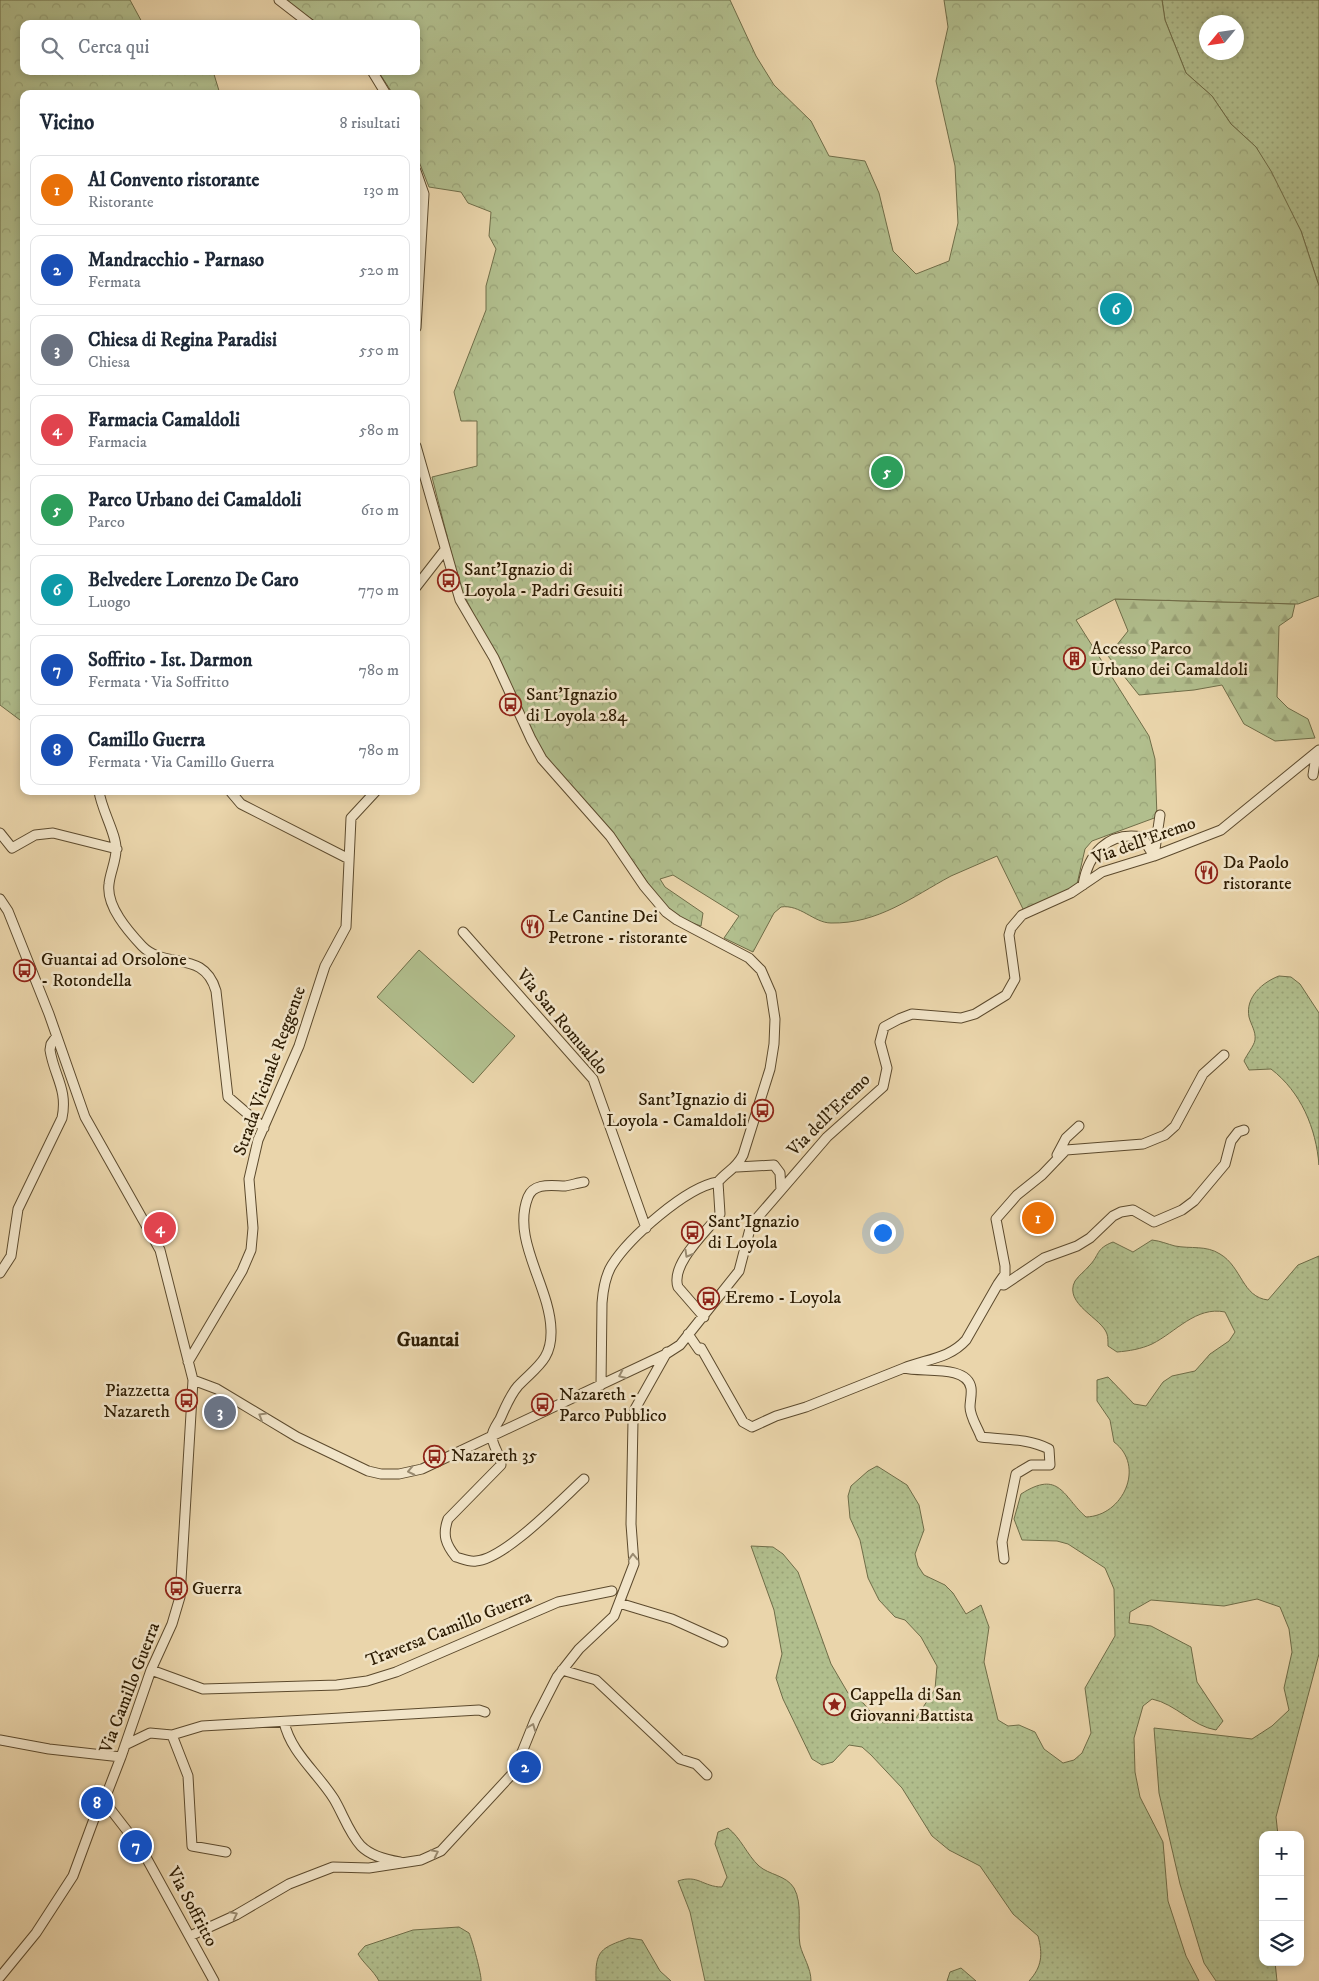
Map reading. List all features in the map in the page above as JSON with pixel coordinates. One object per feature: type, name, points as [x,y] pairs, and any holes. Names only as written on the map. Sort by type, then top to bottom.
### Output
[{"type":"street","points":[[279,0],[305,20]]},
{"type":"street","points":[[374,75],[384,90]]},
{"type":"street","points":[[420,182],[424,194],[420,261]]},
{"type":"street","points":[[420,461],[444,551],[460,600],[494,658],[542,759],[610,836],[644,886],[666,912],[677,920],[749,958],[761,970],[771,993],[775,1019],[770,1069],[743,1155],[737,1167],[718,1182],[704,1186],[671,1206],[646,1228],[612,1265],[604,1289],[601,1385]]},
{"type":"street","points":[[420,582],[444,551]]},
{"type":"street","name":"Via dell'Eremo","points":[[666,1354],[680,1345],[739,1271],[751,1225],[833,1131],[883,1087],[886,1068],[880,1042],[884,1027],[912,1014],[961,1018],[975,1014],[1006,995],[1015,979],[1009,935],[1017,920],[1083,885],[1093,876],[1108,869],[1154,856],[1221,830],[1319,750]]},
{"type":"street","points":[[1313,775],[1315,762],[1319,758]]},
{"type":"street","points":[[101,795],[117,849],[109,882],[111,902],[143,947],[155,955],[199,965],[210,977],[216,991],[228,1096],[264,1128]]},
{"type":"street","points":[[233,795],[241,804],[349,859]]},
{"type":"street","name":"Strada Vicinale Reggente","points":[[188,1362],[242,1271],[251,1250],[253,1228],[249,1179],[258,1140],[299,1046],[325,966],[346,927],[351,818],[372,795]]},
{"type":"street","points":[[1154,856],[1160,816]]},
{"type":"street","points":[[0,833],[12,848],[35,835],[53,833],[117,849]]},
{"type":"street","points":[[1083,885],[1088,863],[1107,843],[1126,836],[1142,837],[1154,856]]},
{"type":"street","name":"Via Camillo Guerra","points":[[0,899],[8,911],[85,1116],[160,1250],[193,1380],[180,1596],[172,1624],[151,1670],[121,1758],[104,1801],[94,1819],[73,1876],[36,1933],[0,1977]]},
{"type":"street","name":"Via San Romualdo","points":[[463,932],[593,1080],[646,1228]]},
{"type":"street","points":[[0,1274],[11,1256],[18,1209],[62,1118],[65,1104],[64,1092],[50,1050],[51,1044],[56,1037]]},
{"type":"street","points":[[688,1334],[699,1350],[701,1348],[743,1422],[752,1427],[776,1416],[806,1407],[904,1368],[929,1362],[959,1347],[966,1340],[1005,1274],[996,1218],[1017,1195],[1042,1175],[1066,1150],[1143,1144],[1165,1135],[1175,1126],[1203,1074],[1224,1055]]},
{"type":"street","points":[[1053,1162],[1066,1138],[1079,1126]]},
{"type":"street","points":[[998,1284],[1004,1285],[1044,1258],[1077,1246],[1090,1238],[1113,1216],[1121,1212],[1133,1210],[1154,1222],[1182,1210],[1194,1201],[1226,1164],[1231,1141],[1238,1132],[1244,1130]]},
{"type":"street","points":[[737,1167],[774,1165],[780,1173],[781,1190]]},
{"type":"street","points":[[584,1182],[539,1187],[532,1190],[528,1195],[525,1209],[525,1230],[546,1300],[551,1330],[548,1350],[542,1364],[512,1396],[492,1436],[501,1465],[448,1519],[445,1528],[446,1542],[456,1557],[475,1562],[498,1553],[516,1540],[584,1479]]},
{"type":"street","points":[[704,1317],[682,1293],[676,1282],[690,1248],[720,1214],[721,1206],[716,1188],[718,1182]]},
{"type":"street","points":[[193,1380],[217,1389],[297,1437],[368,1471],[382,1474],[422,1469],[666,1354]]},
{"type":"street","points":[[190,1936],[236,1915],[289,1884],[333,1867],[369,1868],[403,1863],[421,1860],[441,1851],[514,1772],[535,1720],[562,1670],[579,1650],[614,1616],[634,1564],[631,1514],[633,1421],[639,1402],[662,1366],[666,1354]]},
{"type":"street","points":[[904,1368],[956,1373],[969,1381],[971,1390],[970,1410],[982,1437],[1028,1440],[1049,1449],[1050,1465],[1031,1465],[1016,1474],[1002,1542],[1004,1559]]},
{"type":"street","name":"Traversa Camillo Guerra","points":[[151,1670],[184,1684],[204,1689],[318,1686],[367,1681],[396,1672],[558,1602],[612,1591]]},
{"type":"street","points":[[619,1603],[672,1620],[723,1642]]},
{"type":"street","points":[[562,1670],[596,1680],[680,1760],[696,1764],[707,1775]]},
{"type":"street","points":[[125,1745],[150,1734],[172,1735],[202,1726],[479,1710],[485,1712]]},
{"type":"street","points":[[284,1722],[286,1732],[297,1752],[333,1797],[361,1846],[372,1853],[403,1863]]},
{"type":"street","points":[[172,1735],[188,1776],[192,1846],[226,1852]]},
{"type":"street","points":[[0,1740],[50,1750],[121,1758]]},
{"type":"street","name":"Via Soffritto","points":[[104,1801],[142,1850],[214,1981]]},
{"type":"green space","points":[[0,0],[130,0],[141,20],[20,20],[20,75],[214,75],[219,90],[20,90],[20,720],[0,705]]},
{"type":"green space","points":[[284,0],[730,0],[756,56],[774,85],[811,121],[829,156],[865,161],[879,193],[893,251],[916,274],[949,261],[958,223],[955,166],[936,81],[948,27],[944,0],[1162,0],[1165,20],[1186,73],[1212,96],[1231,124],[1256,147],[1271,171],[1301,231],[1319,286],[1319,596],[1298,604],[1115,599],[1076,620],[1149,736],[1155,759],[1157,817],[1092,841],[1085,849],[1077,884],[1067,891],[1024,911],[997,856],[951,876],[894,908],[864,919],[831,923],[819,920],[794,908],[781,907],[774,913],[753,952],[724,938],[739,916],[673,875],[660,879],[665,887],[703,913],[701,926],[684,920],[661,902],[612,831],[548,760],[537,742],[460,587],[432,477],[477,466],[477,421],[461,421],[454,392],[486,310],[486,286],[496,249],[489,236],[491,212],[468,203],[461,192],[429,187],[420,164],[420,90],[390,90],[381,75],[420,75],[420,20],[313,20]]},
{"type":"green space","points":[[1162,0],[1319,0],[1319,286],[1301,231],[1256,147],[1231,124],[1212,96],[1186,73],[1165,20]]},
{"type":"green space","points":[[1115,599],[1295,604],[1292,617],[1279,626],[1277,697],[1288,708],[1308,719],[1315,738],[1275,741],[1244,724],[1222,685],[1194,690],[1139,695],[1108,656],[1128,631]]},
{"type":"green space","points":[[419,950],[515,1036],[473,1083],[377,997]]},
{"type":"green space","points":[[1279,976],[1291,977],[1300,984],[1319,1013],[1319,1165],[1310,1124],[1291,1088],[1271,1069],[1249,1070],[1244,1061],[1255,1040],[1248,1010],[1250,1003],[1261,986]]},
{"type":"green space","points":[[1152,1240],[1175,1246],[1204,1248],[1215,1251],[1233,1266],[1247,1288],[1259,1298],[1268,1300],[1298,1265],[1319,1256],[1319,1654],[1276,1817],[1278,1831],[1259,1831],[1259,1966],[1275,1966],[1277,1981],[1216,1981],[1204,1963],[1180,1884],[1159,1793],[1154,1728],[1252,1739],[1272,1726],[1289,1710],[1284,1688],[1292,1652],[1289,1629],[1280,1607],[1257,1599],[1224,1606],[1151,1600],[1130,1612],[1129,1623],[1151,1626],[1191,1647],[1197,1682],[1223,1721],[1216,1730],[1207,1728],[1169,1705],[1152,1699],[1143,1706],[1134,1738],[1135,1772],[1140,1797],[1163,1842],[1168,1901],[1186,1956],[1199,1981],[1029,1981],[1037,1971],[1040,1960],[1041,1949],[1038,1936],[1013,1914],[980,1866],[949,1850],[932,1836],[902,1788],[862,1747],[849,1745],[833,1762],[822,1765],[812,1759],[783,1699],[776,1678],[782,1654],[774,1610],[751,1546],[773,1547],[783,1554],[798,1572],[831,1664],[848,1693],[859,1698],[874,1716],[884,1723],[906,1723],[916,1718],[935,1689],[937,1666],[921,1637],[905,1620],[895,1617],[879,1600],[868,1578],[860,1540],[850,1518],[848,1496],[851,1486],[868,1471],[877,1466],[907,1485],[919,1505],[924,1530],[915,1554],[918,1566],[924,1575],[945,1585],[953,1593],[966,1614],[981,1605],[989,1627],[984,1662],[998,1720],[1008,1726],[1019,1725],[1035,1732],[1044,1749],[1063,1763],[1074,1760],[1082,1753],[1091,1733],[1085,1688],[1115,1636],[1114,1589],[1105,1568],[1068,1544],[1057,1541],[1022,1540],[1014,1519],[1021,1494],[1044,1484],[1053,1485],[1066,1494],[1086,1517],[1099,1514],[1110,1508],[1120,1499],[1126,1488],[1129,1476],[1128,1464],[1124,1452],[1114,1442],[1110,1420],[1097,1401],[1097,1380],[1108,1377],[1134,1404],[1146,1406],[1163,1382],[1172,1376],[1195,1371],[1210,1354],[1229,1341],[1235,1332],[1225,1312],[1215,1311],[1195,1316],[1161,1339],[1144,1347],[1117,1352],[1108,1346],[1104,1328],[1074,1297],[1075,1281],[1100,1250],[1113,1242],[1133,1252]]},
{"type":"green space","points":[[728,1828],[759,1866],[787,1880],[794,1888],[799,1908],[800,1945],[810,1972],[811,1981],[705,1981],[690,1912],[678,1881],[691,1879],[722,1887],[727,1877],[715,1844],[718,1832]]},
{"type":"green space","points":[[459,1927],[469,1933],[477,1957],[481,1981],[379,1981],[358,1954],[365,1946],[413,1930]]},
{"type":"green space","points":[[629,1938],[642,1940],[660,1971],[671,1981],[596,1981],[597,1963],[602,1952],[606,1948]]},
{"type":"green space","points":[[961,1968],[976,1981],[947,1981],[950,1972]]},
{"type":"place","name":"Belvedere Lorenzo De Caro","points":[[1116,309]]},
{"type":"place","name":"Parco Urbano dei Camaldoli","points":[[887,472]]},
{"type":"place","name":"Sant'Ignazio di Loyola - Padri Gesuiti","points":[[448,580]]},
{"type":"place","name":"Accesso Parco Urbano dei Camaldoli","points":[[1075,659]]},
{"type":"place","name":"Sant'Ignazio di Loyola 284","points":[[510,705]]},
{"type":"place","name":"Da Paolo ristorante","points":[[1207,873]]},
{"type":"place","name":"Le Cantine Dei Petrone - ristorante","points":[[532,927]]},
{"type":"place","name":"Guantai ad Orsolone - Rotondella","points":[[25,970]]},
{"type":"place","name":"Sant'Ignazio di Loyola - Camaldoli","points":[[763,1110]]},
{"type":"place","name":"Al Convento ristorante","points":[[1038,1218]]},
{"type":"place","name":"Farmacia Camaldoli","points":[[160,1228]]},
{"type":"place","name":"Sant'Ignazio di Loyola","points":[[692,1232]]},
{"type":"place","name":"Eremo - Loyola","points":[[709,1298]]},
{"type":"place","name":"Piazzetta Nazareth","points":[[186,1401]]},
{"type":"place","name":"Nazareth - Parco Pubblico","points":[[543,1405]]},
{"type":"place","name":"Chiesa di Regina Paradisi","points":[[220,1412]]},
{"type":"place","name":"Nazareth 35","points":[[435,1456]]},
{"type":"place","name":"Guerra","points":[[176,1589]]},
{"type":"place","name":"Cappella di San Giovanni Battista","points":[[834,1705]]},
{"type":"place","name":"Mandracchio - Parnaso","points":[[525,1767]]},
{"type":"place","name":"Camillo Guerra","points":[[97,1803]]},
{"type":"place","name":"Soffrito - Ist. Darmon","points":[[136,1846]]},
{"type":"district","name":"Guantai","points":[[428,1340]]}]
